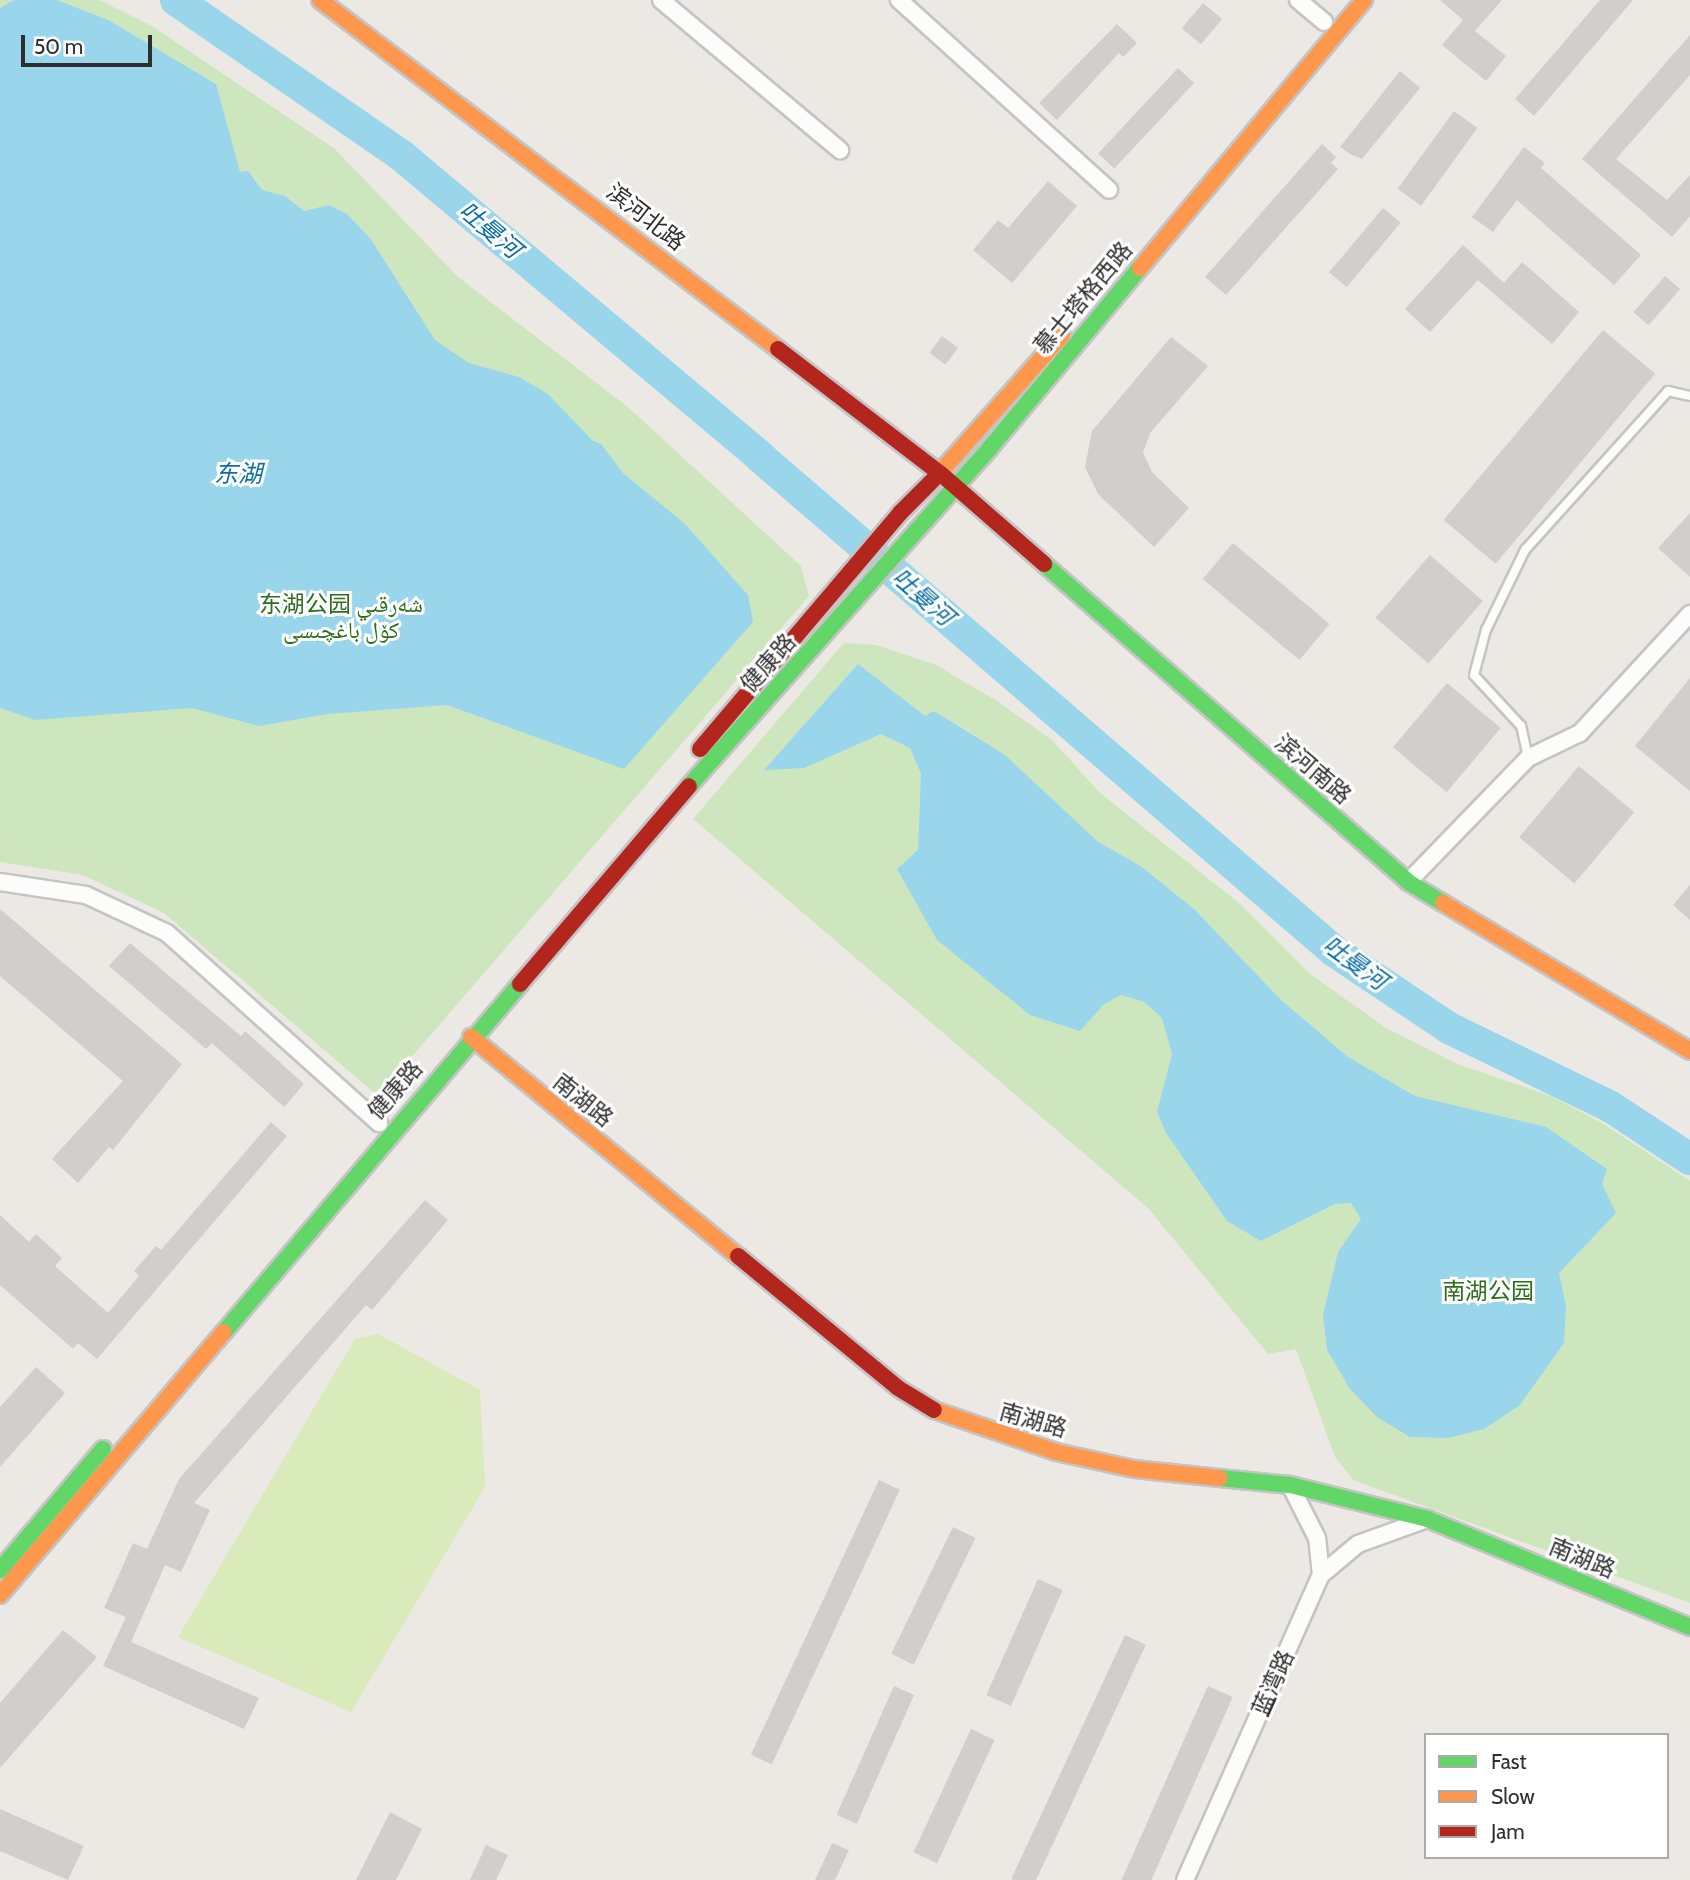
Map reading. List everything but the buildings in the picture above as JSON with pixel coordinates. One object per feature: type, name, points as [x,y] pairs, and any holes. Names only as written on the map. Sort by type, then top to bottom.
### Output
[{"type":"main road","name":"滨河北路","points":[[320,0],[941,474]]},
{"type":"main road","name":"慕士塔格西路","points":[[820,611],[900,513],[941,474],[1343,0]]},
{"type":"main road","name":"慕士塔格西路","points":[[835,623],[956,486],[1364,0]]},
{"type":"main road","name":"滨河南路","points":[[941,474],[1408,882],[1690,1051]]},
{"type":"main road","name":"健康路","points":[[0,1570],[379,1123],[820,611]]},
{"type":"main road","name":"健康路","points":[[0,1595],[471,1037],[835,623]]},
{"type":"main road","name":"南湖路","points":[[471,1037],[898,1388],[944,1416],[1056,1452],[1134,1469],[1290,1485],[1427,1519],[1690,1627]]},
{"type":"street","points":[[661,0],[840,150]]},
{"type":"street","points":[[899,0],[1109,190]]},
{"type":"street","points":[[1298,0],[1324,22]]},
{"type":"street","points":[[1408,882],[1528,758],[1580,733],[1690,614]]},
{"type":"street","points":[[0,882],[86,895],[167,933],[379,1123]]},
{"type":"street","points":[[1290,1485],[1317,1538],[1321,1575]]},
{"type":"street","points":[[1321,1575],[1358,1544],[1427,1519]]},
{"type":"street","name":"蓝湾路","points":[[1185,1880],[1321,1575]]},
{"type":"lane","points":[[1528,758],[1521,726],[1474,675],[1486,630],[1525,550],[1668,390],[1690,396]]},
{"type":"green space","name":"东湖","points":[[0,0],[99,0],[152,26],[335,149],[458,277],[629,408],[801,566],[809,596],[378,1096],[164,913],[83,875],[0,862]]},
{"type":"green space","name":"南湖公园","points":[[844,643],[876,645],[936,665],[997,701],[1052,740],[1100,793],[1239,903],[1310,974],[1386,1028],[1457,1064],[1551,1096],[1602,1123],[1690,1181],[1690,1603],[1353,1480],[1335,1457],[1296,1349],[1268,1354],[1148,1208],[693,819]]},
{"type":"green space","points":[[378,1334],[480,1390],[485,1487],[351,1712],[178,1637],[355,1339]]},
{"type":"water","name":"东湖","points":[[14,0],[57,0],[108,20],[216,84],[240,172],[248,171],[262,190],[285,196],[304,211],[329,205],[347,214],[370,238],[435,340],[469,363],[519,377],[548,394],[592,440],[601,444],[623,473],[685,524],[748,595],[753,622],[624,769],[447,705],[328,714],[259,726],[192,708],[35,720],[0,708],[0,8]]},
{"type":"water","points":[[858,664],[925,716],[934,711],[1005,755],[1097,841],[1142,867],[1195,910],[1281,1000],[1348,1057],[1415,1096],[1546,1127],[1607,1169],[1602,1184],[1616,1213],[1559,1273],[1566,1306],[1564,1343],[1520,1405],[1484,1429],[1448,1438],[1410,1437],[1377,1417],[1350,1389],[1327,1350],[1323,1315],[1338,1252],[1361,1219],[1351,1203],[1335,1204],[1261,1241],[1227,1221],[1166,1133],[1157,1112],[1172,1054],[1162,1018],[1144,1002],[1121,995],[1104,1004],[1080,1031],[1030,1015],[937,940],[897,869],[918,850],[921,774],[910,748],[881,734],[804,768],[764,770]]},
{"type":"waterway","name":"吐曼河","points":[[176,0],[402,156],[759,456],[1334,951],[1449,1028],[1611,1107],[1690,1159]]},
{"type":"traffic: fast","points":[[689,786],[989,449],[1140,268]]},
{"type":"traffic: fast","points":[[1044,564],[1408,882],[1443,903]]},
{"type":"traffic: fast","points":[[224,1332],[520,984]]},
{"type":"traffic: fast","points":[[0,1570],[103,1449]]},
{"type":"traffic: fast","points":[[1220,1478],[1290,1485],[1427,1519],[1690,1627]]},
{"type":"traffic: slow","points":[[320,0],[778,349]]},
{"type":"traffic: slow","points":[[1140,268],[1364,0]]},
{"type":"traffic: slow","points":[[936,477],[1062,335]]},
{"type":"traffic: slow","points":[[1443,903],[1690,1051]]},
{"type":"traffic: slow","points":[[471,1037],[738,1256]]},
{"type":"traffic: slow","points":[[0,1595],[224,1332]]},
{"type":"traffic: slow","points":[[934,1410],[1056,1452],[1134,1469],[1220,1478]]},
{"type":"traffic: jam","points":[[778,349],[941,474],[1044,564]]},
{"type":"traffic: jam","points":[[700,749],[900,513],[936,477]]},
{"type":"traffic: jam","points":[[520,984],[689,786]]},
{"type":"traffic: jam","points":[[738,1256],[898,1388],[934,1410]]},
{"type":"park label","name":"东湖公园 شەرقىي كۆل باغچىسى","points":[[341,617]]}]
